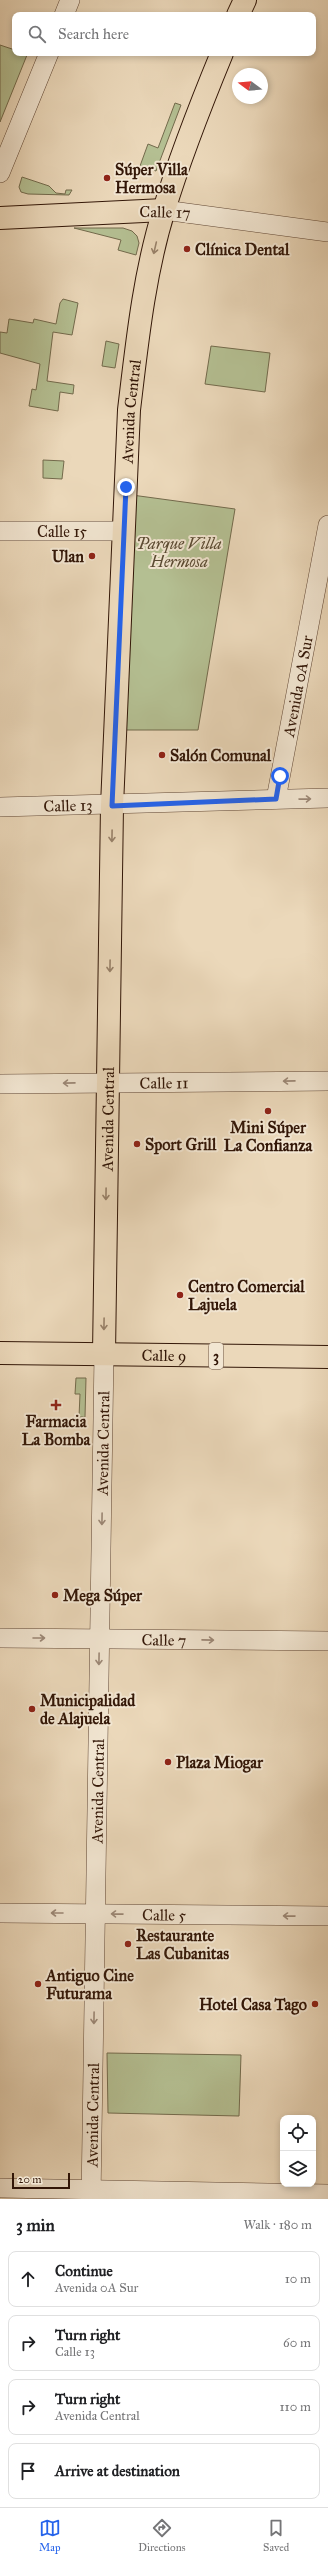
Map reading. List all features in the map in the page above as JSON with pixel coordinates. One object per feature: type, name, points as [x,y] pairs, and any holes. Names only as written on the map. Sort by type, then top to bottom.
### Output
[{"type":"main road","points":[[239,12],[244,0]]},
{"type":"main road","name":"Avenida Central","points":[[104,1354],[112,806],[129,410],[136,352],[150,269],[164,210],[221,56]]},
{"type":"main road","name":"Calle 17","points":[[0,218],[164,210]]},
{"type":"main road","name":"Calle 9","points":[[0,1353],[328,1357]]},
{"type":"street","points":[[65,12],[70,0]]},
{"type":"street","points":[[0,173],[48,56]]},
{"type":"street","name":"Calle 17","points":[[164,210],[328,232]]},
{"type":"street","name":"Avenida 0A Sur","points":[[276,799],[328,529]]},
{"type":"street","name":"Calle 15","points":[[0,531],[124,531]]},
{"type":"street","name":"Calle 13","points":[[0,808],[112,806],[328,798]]},
{"type":"street","name":"Calle 11","points":[[0,1084],[328,1081]]},
{"type":"street","name":"Avenida Central","points":[[91,2194],[104,1354]]},
{"type":"street","name":"Calle 7","points":[[0,1638],[328,1641]]},
{"type":"street","name":"Calle 5","points":[[0,1913],[328,1916]]},
{"type":"street","points":[[0,2188],[91,2194],[328,2194]]},
{"type":"green space","points":[[0,45],[12,49],[12,56],[27,56],[0,122]]},
{"type":"green space","points":[[175,103],[181,105],[156,171],[140,166],[148,144],[158,148]]},
{"type":"green space","points":[[22,177],[49,186],[56,193],[65,194],[66,190],[72,190],[69,195],[28,194],[21,192],[19,187]]},
{"type":"green space","points":[[74,228],[123,228],[132,231],[137,236],[139,243],[136,255],[118,250],[121,240]]},
{"type":"green space","points":[[63,299],[78,303],[72,335],[53,332],[47,381],[74,385],[73,394],[60,392],[58,411],[29,406],[32,389],[36,390],[40,364],[0,353],[0,332],[7,333],[9,319],[33,323],[34,319],[56,324],[60,303]]},
{"type":"green space","points":[[106,341],[119,344],[115,368],[102,366]]},
{"type":"green space","points":[[211,346],[270,353],[265,392],[205,384]]},
{"type":"green space","points":[[43,460],[64,461],[62,479],[43,478]]},
{"type":"green space","name":"Parque Villa Hermosa","points":[[132,495],[235,509],[198,730],[126,730]]},
{"type":"green space","points":[[76,1378],[86,1378],[85,1417],[79,1417],[80,1394],[75,1394]]},
{"type":"green space","points":[[107,2053],[241,2055],[239,2116],[108,2113]]},
{"type":"place","name":"Súper Villa Hermosa","points":[[107,178]]},
{"type":"place","name":"Clínica Dental","points":[[187,249]]},
{"type":"place","name":"Ulan","points":[[92,556]]},
{"type":"place","name":"Salón Comunal","points":[[162,755]]},
{"type":"place","name":"Mini Súper La Confianza","points":[[268,1111]]},
{"type":"place","name":"Sport Grill","points":[[137,1144]]},
{"type":"place","name":"Centro Comercial Lajuela","points":[[180,1295]]},
{"type":"place","name":"Farmacia La Bomba","points":[[56,1405]]},
{"type":"place","name":"Mega Súper","points":[[55,1595]]},
{"type":"place","name":"Municipalidad de Alajuela","points":[[32,1709]]},
{"type":"place","name":"Plaza Miogar","points":[[168,1762]]},
{"type":"place","name":"Restaurante Las Cubanitas","points":[[128,1944]]},
{"type":"place","name":"Antiguo Cine Futurama","points":[[38,1984]]},
{"type":"place","name":"Hotel Casa Tago","points":[[315,2004]]},
{"type":"route","points":[[126,487],[112,806],[276,799],[280,776]]}]
